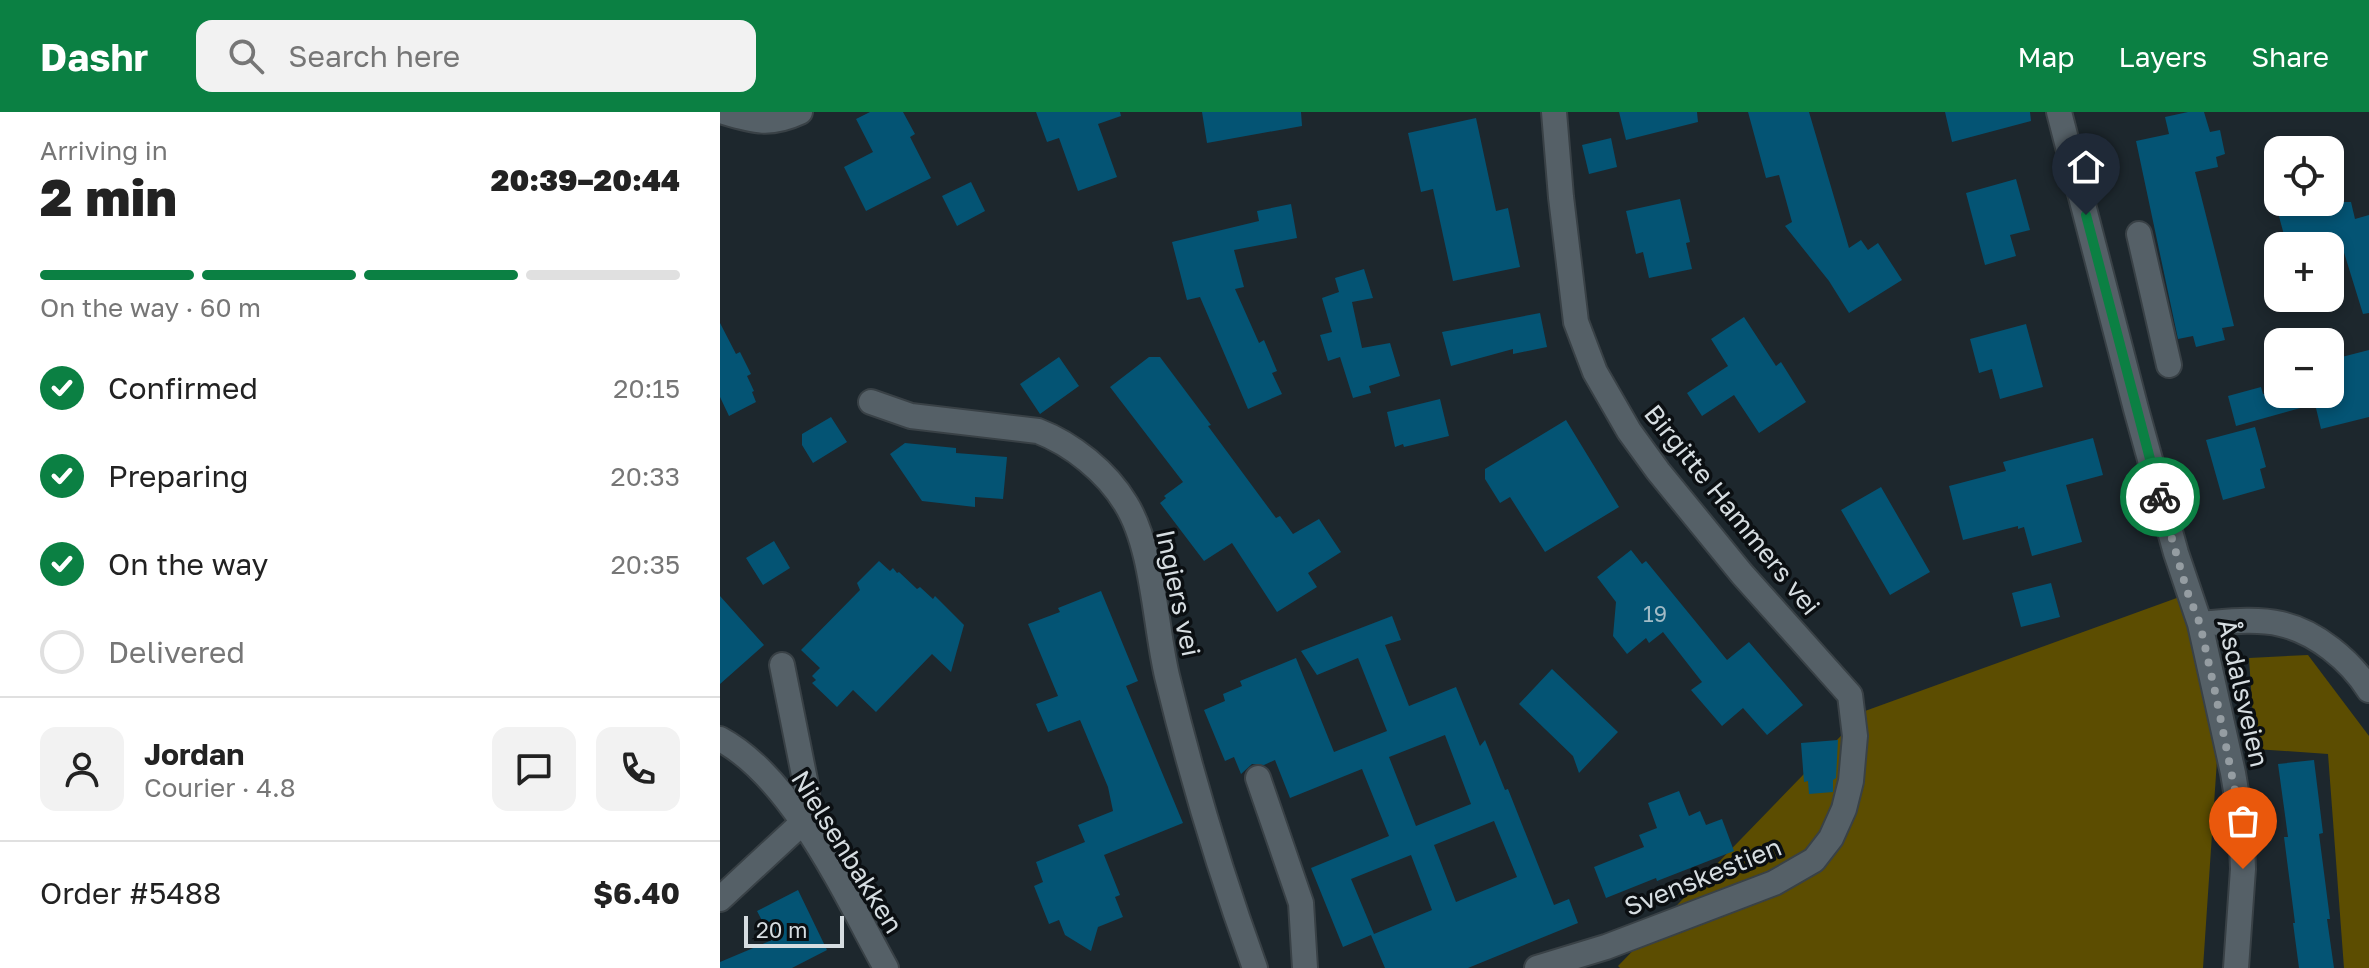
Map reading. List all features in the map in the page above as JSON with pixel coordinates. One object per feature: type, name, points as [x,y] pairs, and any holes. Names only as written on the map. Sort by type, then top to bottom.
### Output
[{"type":"street","points":[[724,112],[755,121],[776,120],[800,112]]},
{"type":"street","name":"Birgitte Hammers vei","points":[[1554,112],[1576,322],[1595,372],[1629,431],[1658,471],[1742,574],[1850,695]]},
{"type":"street","name":"Åsdalsveien","points":[[2059,112],[2136,409],[2176,553],[2200,624],[2233,773],[2241,821],[2243,869],[2236,968]]},
{"type":"street","points":[[2139,234],[2169,365]]},
{"type":"street","name":"Ingiers vei","points":[[871,402],[911,416],[1038,431],[1053,437],[1089,463],[1126,504],[1144,553],[1183,743],[1221,871],[1255,968]]},
{"type":"street","points":[[2200,624],[2247,621],[2281,624],[2315,638],[2345,661],[2369,690]]},
{"type":"street","points":[[720,899],[802,823],[808,807],[782,665]]},
{"type":"street","name":"Svenskestien","points":[[1537,968],[1606,947],[1774,883],[1814,860],[1831,838],[1844,809],[1851,781],[1855,736],[1850,695]]},
{"type":"street","name":"Nielsenbakken","points":[[722,742],[749,757],[786,798],[831,869],[886,968]]},
{"type":"street","points":[[1258,778],[1301,903],[1305,968]]},
{"type":"shaded area","points":[[2185,595],[2218,745],[2203,968],[1618,966],[1865,711]]},
{"type":"shaded area","points":[[2308,655],[2369,736],[2369,968],[2344,968],[2328,754],[2255,749],[2249,658]]},
{"type":"building","points":[[870,112],[903,112],[915,134],[910,137],[931,178],[866,211],[844,167],[873,152],[856,119]]},
{"type":"building","points":[[1036,112],[1120,112],[1121,116],[1098,124],[1117,177],[1078,191],[1059,138],[1047,142]]},
{"type":"building","points":[[1202,112],[1301,112],[1302,126],[1207,143]]},
{"type":"building","points":[[1619,112],[1697,112],[1698,122],[1626,140]]},
{"type":"building","points":[[1748,112],[1809,112],[1849,248],[1861,240],[1868,250],[1878,243],[1902,280],[1849,313],[1829,281],[1785,226],[1792,222],[1779,175],[1766,178]]},
{"type":"building","points":[[1945,112],[2030,112],[2031,121],[1952,142]]},
{"type":"building","points":[[2204,112],[2210,132],[2220,130],[2225,154],[2216,157],[2218,167],[2195,172],[2234,326],[2222,328],[2225,340],[2196,347],[2193,336],[2178,339],[2136,141],[2169,134],[2165,117]]},
{"type":"building","points":[[1476,118],[1496,211],[1508,208],[1520,267],[1453,281],[1433,189],[1421,192],[1408,133]]},
{"type":"building","points":[[1611,138],[1617,167],[1589,174],[1582,145]]},
{"type":"building","points":[[2016,179],[2030,230],[2010,235],[2016,256],[1985,265],[1966,193]]},
{"type":"building","points":[[971,182],[985,211],[957,226],[942,196]]},
{"type":"building","points":[[1680,199],[1690,242],[1686,243],[1692,269],[1649,278],[1643,252],[1636,254],[1626,211]]},
{"type":"building","points":[[2344,202],[2351,202],[2355,219],[2369,215],[2369,313],[2363,314],[2344,252],[2344,232],[2283,232],[2279,216],[2344,216]]},
{"type":"building","points":[[1291,204],[1297,238],[1234,250],[1244,287],[1235,289],[1259,343],[1264,340],[1277,371],[1272,373],[1282,394],[1248,409],[1200,297],[1187,300],[1172,242],[1259,221],[1257,211]]},
{"type":"building","points":[[1364,269],[1373,298],[1352,302],[1362,348],[1390,343],[1400,376],[1369,386],[1371,393],[1353,398],[1340,357],[1328,361],[1320,335],[1332,332],[1322,298],[1339,292],[1335,278]]},
{"type":"building","points":[[1540,313],[1547,347],[1513,354],[1513,349],[1451,366],[1442,332]]},
{"type":"building","points":[[1744,317],[1776,366],[1781,362],[1806,402],[1759,433],[1734,395],[1702,416],[1687,393],[1728,366],[1711,339]]},
{"type":"building","points":[[720,323],[736,354],[740,352],[751,374],[747,376],[756,402],[729,416],[720,397]]},
{"type":"building","points":[[2026,324],[2043,387],[2000,399],[1992,369],[1979,373],[1970,339]]},
{"type":"building","points":[[2369,350],[2369,417],[2321,429],[2316,408],[2344,408],[2344,356]]},
{"type":"building","points":[[1059,357],[1079,386],[1040,414],[1020,384]]},
{"type":"building","points":[[1149,357],[1160,357],[1276,518],[1280,516],[1293,534],[1319,519],[1341,552],[1308,573],[1317,587],[1277,612],[1232,543],[1204,561],[1160,503],[1166,498],[1164,496],[1183,482],[1110,387]]},
{"type":"building","points":[[2261,387],[2264,408],[2301,408],[2236,426],[2228,396]]},
{"type":"building","points":[[1440,399],[1449,436],[1395,447],[1387,412]]},
{"type":"building","points":[[831,417],[847,442],[813,463],[802,445],[802,434]]},
{"type":"building","points":[[1566,420],[1619,507],[1545,552],[1510,497],[1500,503],[1485,479],[1485,469]]},
{"type":"building","points":[[2255,427],[2266,467],[2260,469],[2265,488],[2223,500],[2206,440]]},
{"type":"building","points":[[2093,438],[2103,475],[2066,485],[2082,542],[2032,556],[2024,527],[2018,529],[2018,526],[1963,540],[1949,486],[2006,471],[2003,462]]},
{"type":"building","points":[[905,443],[956,448],[956,453],[1007,457],[1003,499],[975,497],[975,507],[922,501],[890,454]]},
{"type":"building","points":[[1881,487],[1930,572],[1890,595],[1841,510]]},
{"type":"building","points":[[774,541],[790,568],[763,585],[746,558]]},
{"type":"building","points":[[1631,550],[1642,564],[1646,561],[1727,660],[1749,642],[1803,705],[1767,735],[1743,708],[1722,726],[1691,690],[1702,682],[1663,632],[1649,643],[1646,638],[1627,654],[1613,636],[1616,602],[1597,577]]},
{"type":"building","points":[[879,561],[890,571],[893,568],[899,572],[933,599],[935,596],[964,625],[951,672],[932,654],[876,712],[853,690],[837,707],[812,683],[816,680],[812,676],[820,668],[801,650],[860,590],[857,583]]},
{"type":"building","points":[[2051,583],[2060,617],[2021,627],[2012,593]]},
{"type":"building","points":[[1101,591],[1138,681],[1126,686],[1183,823],[1104,855],[1120,895],[1115,897],[1123,917],[1098,927],[1091,951],[1065,935],[1059,920],[1049,924],[1034,886],[1043,882],[1036,862],[1085,842],[1078,825],[1113,811],[1108,787],[1080,720],[1048,732],[1036,704],[1058,696],[1028,624]]},
{"type":"building","points":[[720,596],[764,645],[720,684]]},
{"type":"building","points":[[1392,616],[1401,640],[1385,645],[1409,706],[1456,687],[1480,746],[1485,740],[1505,790],[1508,789],[1554,905],[1569,899],[1578,923],[1468,968],[1385,968],[1371,935],[1343,947],[1311,868],[1389,836],[1362,769],[1290,798],[1275,760],[1264,765],[1252,764],[1241,774],[1234,757],[1225,761],[1204,710],[1225,701],[1223,694],[1242,686],[1240,681],[1296,658],[1334,752],[1387,731],[1358,658],[1317,675],[1301,651]],"holes":[[[1445,735],[1471,804],[1416,826],[1389,757]],[[1494,821],[1517,877],[1456,902],[1434,845]],[[1411,855],[1432,910],[1374,934],[1351,879]]]},
{"type":"building","points":[[1552,669],[1618,732],[1579,773],[1573,756],[1519,704]]},
{"type":"building","points":[[1838,740],[1833,792],[1809,794],[1808,781],[1804,782],[1801,743]]},
{"type":"building","points":[[2314,760],[2334,968],[2299,968],[2284,837],[2288,837],[2278,764]]},
{"type":"building","points":[[1679,791],[1689,816],[1700,811],[1706,825],[1722,819],[1734,851],[1606,898],[1594,867],[1644,847],[1639,835],[1657,828],[1648,803]]},
{"type":"building","points":[[798,890],[827,950],[792,968],[720,968],[720,962],[772,940],[757,911]]},
{"type":"way so far","points":[[2160,497],[2187,591],[2200,624],[2233,773],[2241,821],[2243,869]]},
{"type":"route","points":[[2086,215],[2160,497]]}]
